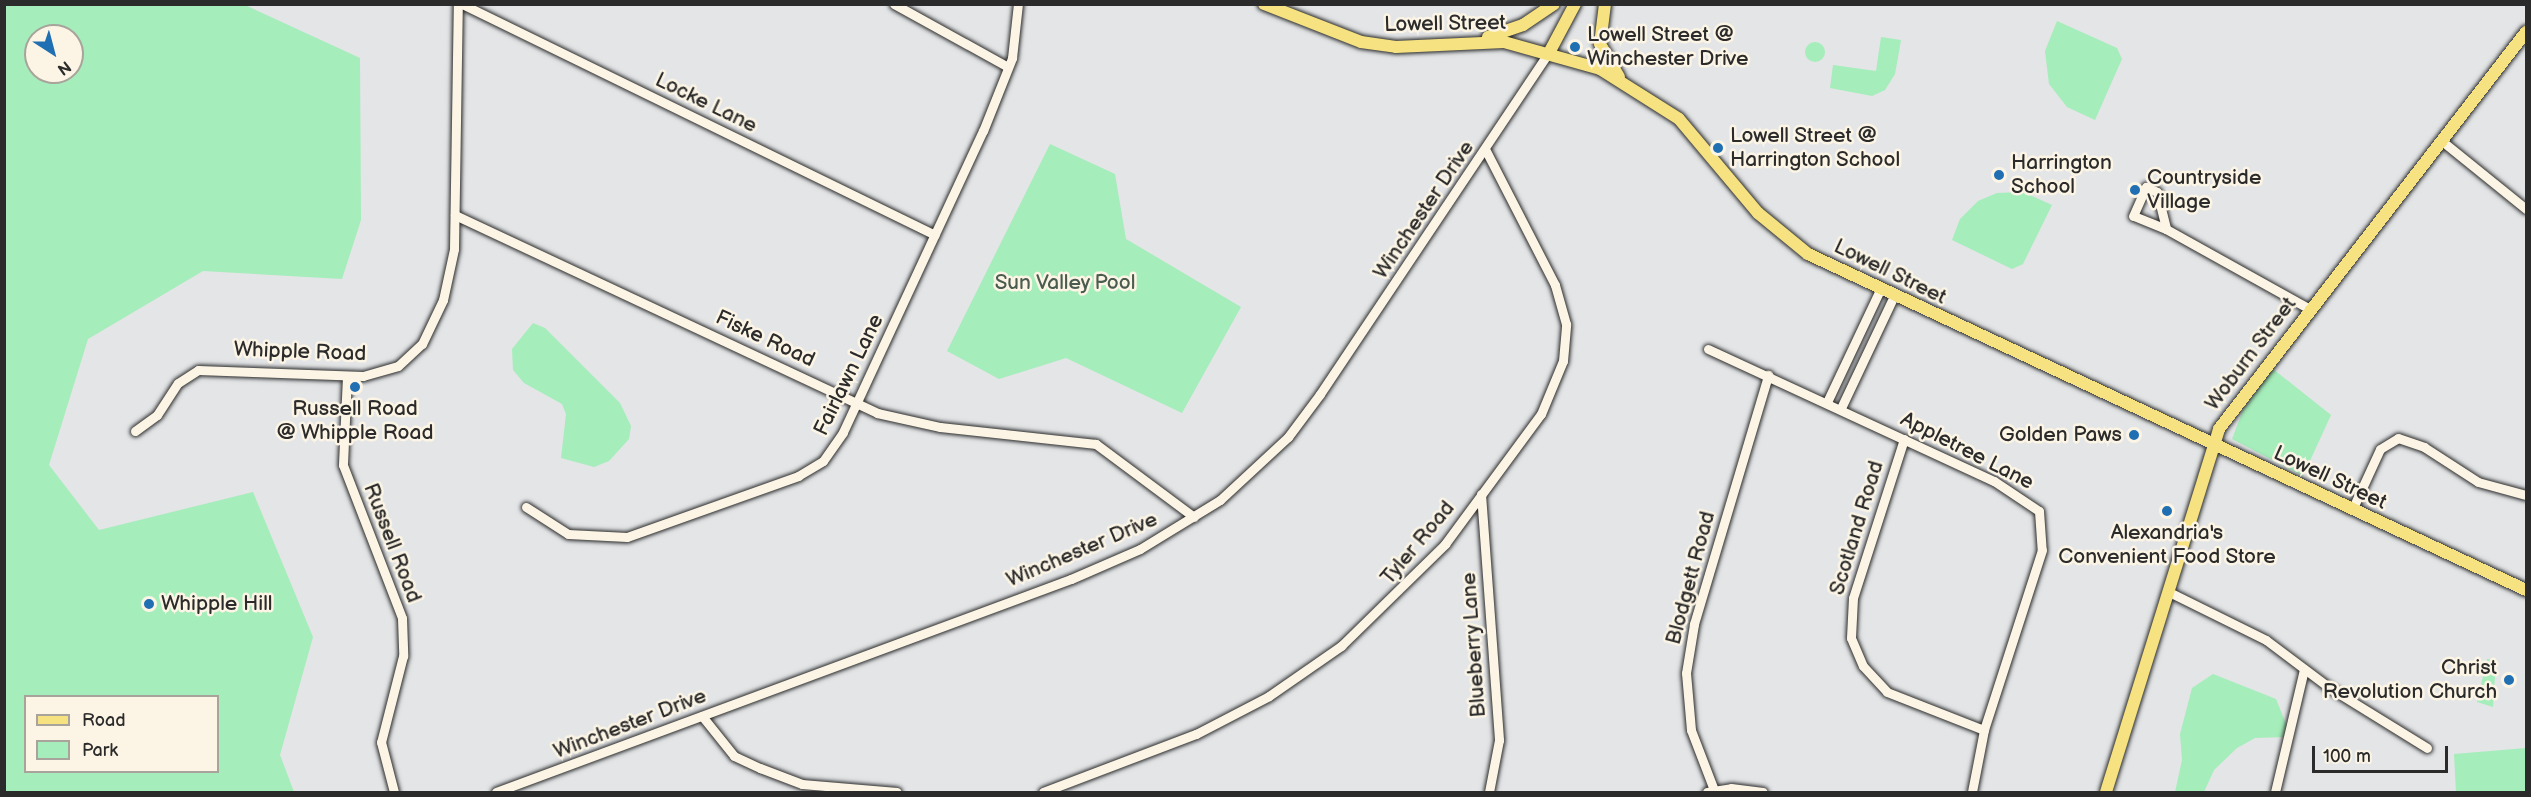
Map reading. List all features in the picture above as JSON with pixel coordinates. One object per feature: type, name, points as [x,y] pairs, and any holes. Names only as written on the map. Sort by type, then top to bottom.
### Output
[{"type":"main road","name":"Lowell Street","points":[[1264,4],[1361,42],[1442,45],[1496,41],[1550,51],[1622,80],[1692,132],[1779,233],[1880,290],[2526,590]]},
{"type":"main road","points":[[1442,45],[1503,33],[1554,4]]},
{"type":"main road","points":[[1550,51],[1575,4]]},
{"type":"main road","points":[[1605,4],[1600,44],[1622,80]]},
{"type":"main road","name":"Woburn Street","points":[[2106,792],[2214,445],[2228,414],[2526,32]]},
{"type":"street","name":"Whipple Road","points":[[135,431],[157,415],[178,383],[198,370],[347,376],[394,368],[422,344],[447,287],[455,215],[460,4]]},
{"type":"street","name":"Locke Lane","points":[[460,4],[935,235]]},
{"type":"street","points":[[894,4],[1008,67]]},
{"type":"street","name":"Fairlawn Lane","points":[[526,507],[571,536],[638,534],[816,467],[836,446],[935,235],[1008,67],[1018,4]]},
{"type":"street","name":"Winchester Drive","points":[[496,792],[1071,579],[1194,517],[1288,437],[1486,151],[1550,51]]},
{"type":"street","points":[[2442,141],[2526,209]]},
{"type":"street","name":"Tyler Road","points":[[1043,792],[1196,734],[1309,670],[1408,586],[1481,494],[1551,394],[1563,361],[1566,324],[1554,285],[1486,151]]},
{"type":"street","points":[[2166,229],[2157,192],[2146,187],[2133,216],[2166,229],[2310,309]]},
{"type":"street","name":"Fiske Road","points":[[455,215],[857,403],[908,422],[1096,444],[1194,517]]},
{"type":"street","points":[[1827,402],[1880,290]]},
{"type":"street","points":[[1841,408],[1894,296]]},
{"type":"street","name":"Appletree Lane","points":[[1708,349],[1841,408],[2025,497],[2039,511],[2044,525],[2042,550],[1983,730],[1972,792]]},
{"type":"street","name":"Blodgett Road","points":[[1711,791],[1691,730],[1686,673],[1694,624],[1768,375]]},
{"type":"street","name":"Russell Road","points":[[347,376],[343,465],[402,618],[403,656],[381,742],[394,792]]},
{"type":"street","points":[[2352,510],[2380,449],[2398,438],[2424,447],[2478,482],[2526,495]]},
{"type":"street","name":"Scotland Road","points":[[1904,439],[1852,598],[1851,638],[1863,666],[1887,692],[1983,730]]},
{"type":"street","name":"Blueberry Lane","points":[[1481,494],[1499,740],[1488,792]]},
{"type":"street","points":[[2167,591],[2231,619],[2427,748]]},
{"type":"street","points":[[2275,792],[2304,669]]},
{"type":"street","points":[[702,716],[734,756],[760,768],[802,784],[897,792]]},
{"type":"street","points":[[1711,791],[1764,792]]},
{"type":"green space","name":"Whipple Hill","points":[[5,4],[245,5],[360,58],[361,220],[342,279],[203,271],[88,339],[49,465],[99,530],[253,492],[313,637],[280,755],[294,792],[5,792]]},
{"type":"green space","points":[[2057,21],[2117,48],[2122,59],[2095,120],[2067,107],[2049,84],[2045,51]]},
{"type":"green space","points":[[1881,37],[1901,40],[1895,74],[1885,90],[1872,96],[1830,88],[1833,65],[1876,71]]},
{"type":"green space","points":[[1811,42],[1819,42],[1825,48],[1825,56],[1819,62],[1811,62],[1805,56],[1805,48]]},
{"type":"green space","name":"Sun Valley Pool","points":[[1050,144],[1115,174],[1126,239],[1241,307],[1182,413],[1066,358],[999,379],[947,351]]},
{"type":"green space","points":[[2023,192],[2052,205],[2023,264],[2012,269],[1952,240],[1960,219],[1978,201],[1997,193]]},
{"type":"green space","points":[[533,323],[545,328],[620,403],[631,426],[629,439],[609,461],[594,467],[561,458],[566,414],[562,404],[524,383],[513,370],[512,349]]},
{"type":"green space","points":[[2273,369],[2331,415],[2303,476],[2232,439],[2243,410]]},
{"type":"green space","points":[[2487,659],[2496,660],[2493,707],[2477,702]]},
{"type":"green space","points":[[2213,674],[2276,699],[2287,726],[2285,737],[2255,738],[2237,748],[2214,770],[2204,792],[2175,792],[2182,760],[2180,734],[2192,688]]},
{"type":"green space","points":[[2526,748],[2526,792],[2456,792],[2454,754]]},
{"type":"place","name":"Lowell Street @ Winchester Drive","points":[[1575,47]]},
{"type":"place","name":"Lowell Street @ Harrington School","points":[[1718,148]]},
{"type":"place","name":"Harrington School","points":[[1999,175]]},
{"type":"place","name":"Countryside Village","points":[[2135,190]]},
{"type":"place","name":"Russell Road @ Whipple Road","points":[[355,387]]},
{"type":"place","name":"Golden Paws","points":[[2134,435]]},
{"type":"place","name":"Alexandria's Convenient Food Store","points":[[2167,511]]},
{"type":"place","name":"Whipple Hill","points":[[149,604]]},
{"type":"place","name":"Christ Revolution Church","points":[[2509,680]]}]
